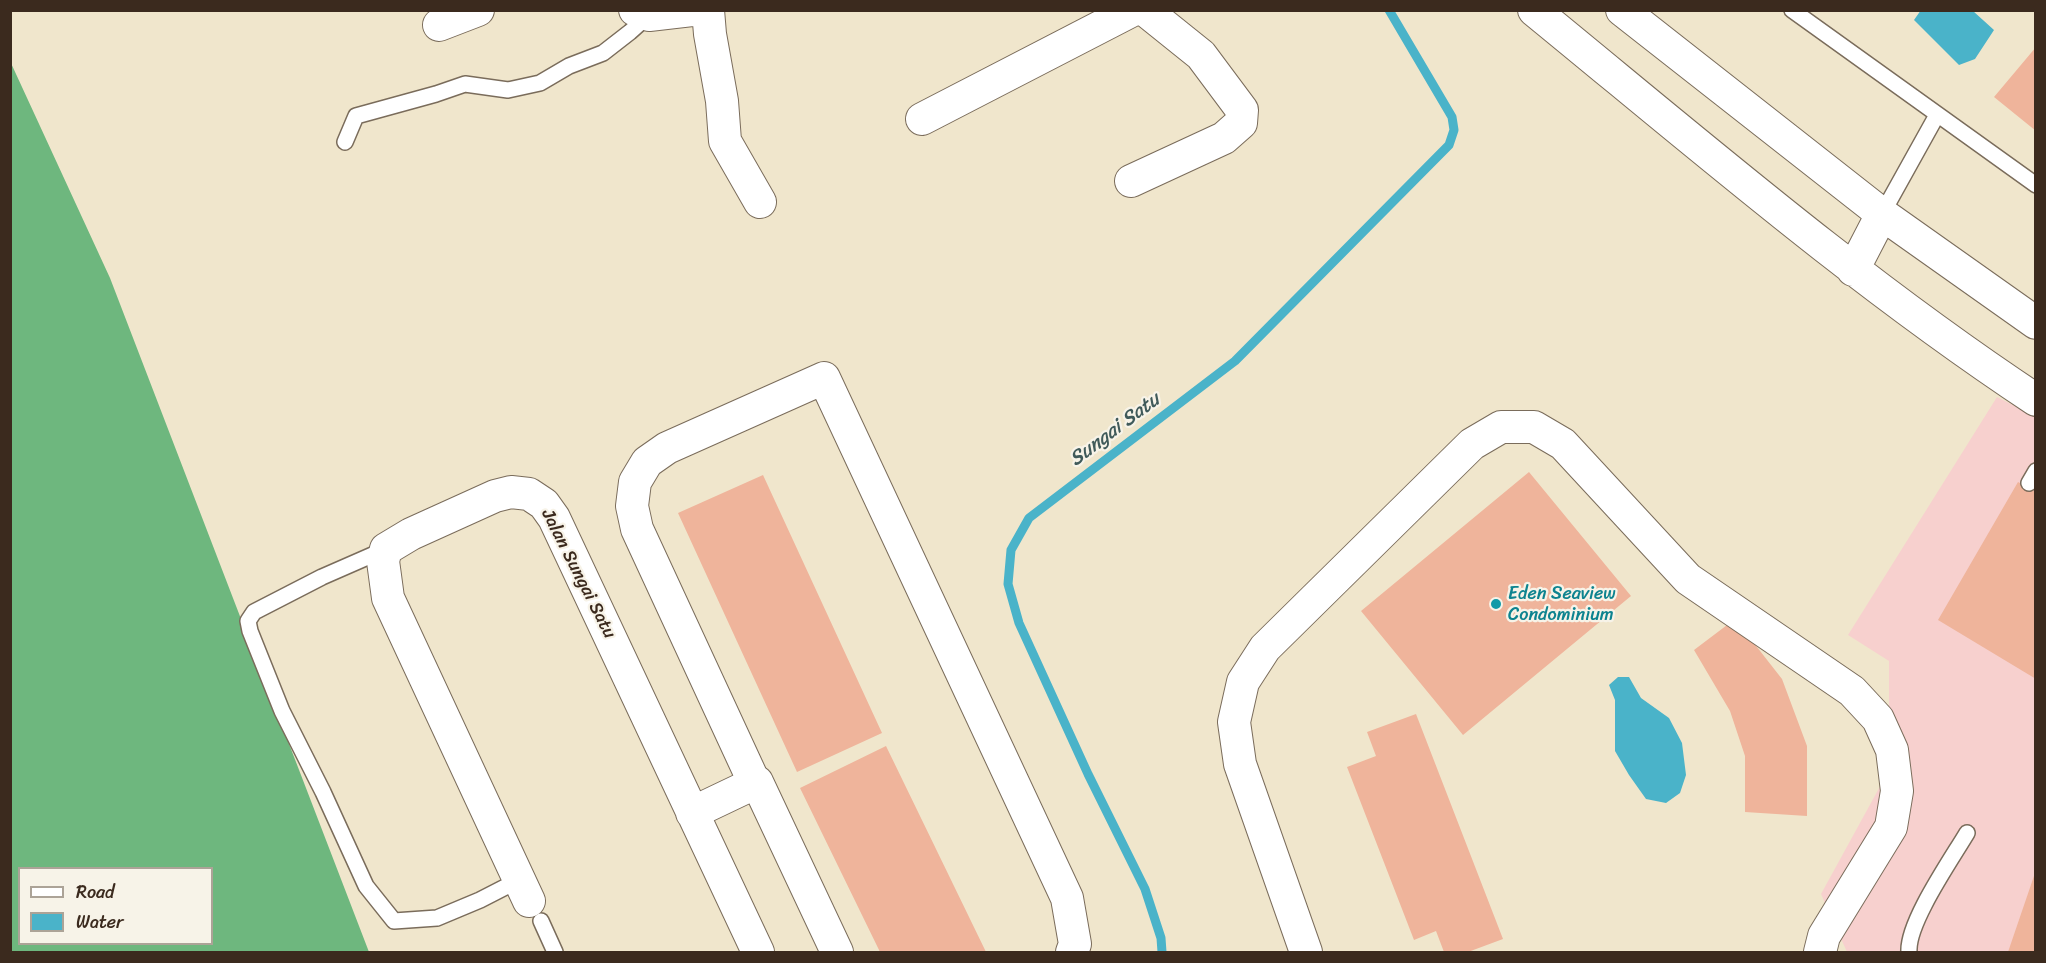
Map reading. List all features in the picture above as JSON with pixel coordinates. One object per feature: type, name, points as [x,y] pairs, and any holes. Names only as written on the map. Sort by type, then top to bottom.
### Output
[{"type":"street","points":[[439,25],[478,10]]},
{"type":"street","points":[[642,13],[692,10]]},
{"type":"street","points":[[708,10],[722,101],[725,141],[760,202]]},
{"type":"street","points":[[922,118],[1133,10]]},
{"type":"street","points":[[1131,181],[1224,138],[1242,123],[1242,110],[1201,55],[1145,10]]},
{"type":"street","points":[[1534,10],[1853,270],[1973,359],[2036,400]]},
{"type":"street","points":[[1622,10],[1882,214],[2036,323]]},
{"type":"street","points":[[1853,270],[1882,214]]},
{"type":"street","points":[[837,952],[757,782],[754,782],[637,529],[632,506],[635,482],[647,462],[667,448],[824,378],[1067,898],[1075,944],[1072,952]]},
{"type":"street","points":[[1306,952],[1240,764],[1234,722],[1243,682],[1265,648],[1472,444],[1501,427],[1534,427],[1563,444],[1688,579],[1852,691],[1878,719],[1892,750],[1897,791],[1891,827],[1824,936],[1820,952]]},
{"type":"street","name":"Jalan Sungai Satu","points":[[386,549],[411,534],[495,496],[511,492],[529,494],[544,504],[554,518],[758,952]]},
{"type":"street","points":[[386,549],[382,561],[388,598],[529,901]]},
{"type":"street","points":[[692,813],[757,782]]},
{"type":"lane","points":[[1791,10],[2036,185]]},
{"type":"lane","points":[[345,142],[356,116],[465,84],[508,90],[540,83],[569,66],[603,53],[630,32],[642,13]]},
{"type":"lane","points":[[1882,214],[1937,115]]},
{"type":"lane","points":[[386,549],[322,577],[254,612],[248,621],[282,711],[323,792],[366,886],[394,921],[436,918],[480,900],[529,901],[555,952]]},
{"type":"lane","points":[[1909,952],[1917,920],[1967,833]]},
{"type":"shaded area","points":[[1997,397],[2035,416],[2035,952],[1847,952],[1821,894],[1889,770],[1889,661],[1848,635]]},
{"type":"green space","points":[[10,61],[110,278],[369,952],[11,952]]},
{"type":"water","points":[[1921,10],[1973,11],[1994,30],[1975,59],[1959,65],[1914,20]]},
{"type":"water","points":[[1618,677],[1629,677],[1641,698],[1669,718],[1682,743],[1686,775],[1680,793],[1666,803],[1646,799],[1615,751],[1615,700],[1609,685]]},
{"type":"building","points":[[2036,47],[2036,131],[1994,97]]},
{"type":"building","name":"Eden Seaview Condominium","points":[[1529,472],[1631,596],[1463,735],[1361,611]]},
{"type":"building","points":[[763,475],[882,733],[797,772],[678,513]]},
{"type":"building","points":[[2018,482],[2036,492],[2036,679],[1938,620]]},
{"type":"building","points":[[1735,619],[1782,679],[1807,746],[1807,816],[1745,812],[1745,756],[1730,711],[1694,650]]},
{"type":"building","points":[[1416,714],[1503,939],[1468,952],[1444,952],[1436,931],[1414,940],[1347,767],[1376,756],[1367,732]]},
{"type":"building","points":[[886,746],[986,952],[880,952],[800,788]]},
{"type":"building","points":[[2035,873],[2036,952],[2008,952]]},
{"type":"waterway","name":"Sungai Satu","points":[[1162,952],[1161,938],[1145,889],[1088,774],[1019,623],[1008,584],[1011,550],[1029,518],[1235,361],[1449,145],[1454,130],[1452,117],[1389,10]]},
{"type":"place","name":"Eden Seaview Condominium","points":[[1496,604]]}]
